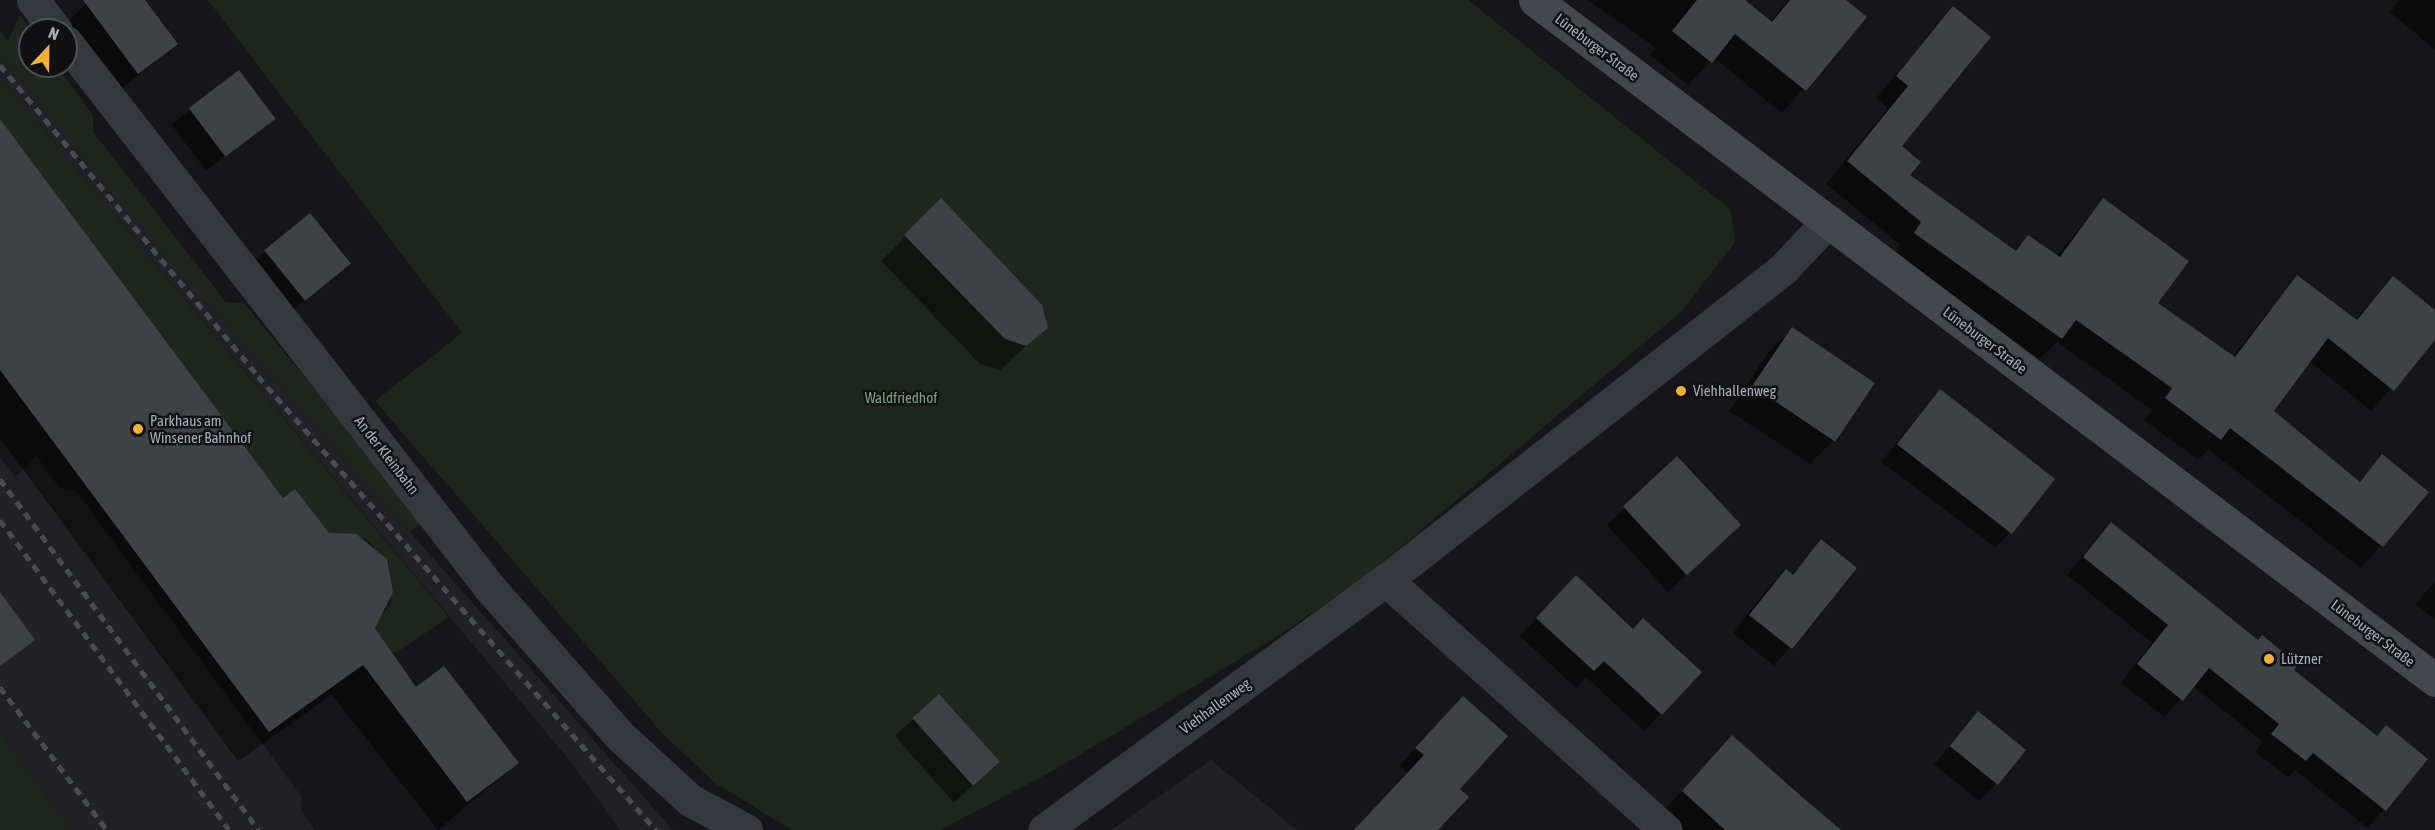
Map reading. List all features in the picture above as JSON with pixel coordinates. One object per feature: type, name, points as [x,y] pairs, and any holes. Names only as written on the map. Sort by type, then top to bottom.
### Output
[{"type":"main road","name":"Lüneburger Straße","points":[[1535,0],[2435,680]]},
{"type":"street","points":[[33,0],[47,18]]},
{"type":"street","name":"An der Kleinbahn","points":[[78,57],[490,588],[619,735],[690,800],[746,830]]},
{"type":"street","name":"Viehhallenweg","points":[[1044,830],[1386,580],[1783,269],[1828,221]]},
{"type":"street","points":[[1386,580],[1666,830]]},
{"type":"shaded area","points":[[0,51],[18,72],[18,78],[23,78],[410,532],[673,830],[620,830],[570,761],[0,77]]},
{"type":"shaded area","points":[[37,456],[59,488],[77,492],[301,796],[302,812],[315,830],[71,830],[0,733],[0,457],[15,477]]},
{"type":"shaded area","points":[[1211,760],[1297,830],[1111,830]]},
{"type":"green space","name":"Waldfriedhof","points":[[208,0],[1468,0],[1731,210],[1735,242],[1682,311],[1371,572],[1281,634],[1051,772],[940,830],[792,830],[715,783],[663,734],[375,401],[462,333]]},
{"type":"green space","points":[[18,19],[18,77],[0,55],[0,31],[8,41]]},
{"type":"green space","points":[[0,77],[449,617],[394,654],[374,626],[391,603],[389,563],[367,539],[329,534],[295,489],[283,498],[0,119]]},
{"type":"green space","points":[[19,78],[66,78],[93,115],[93,132],[226,302],[244,303],[423,522],[410,532],[152,239]]},
{"type":"green space","points":[[0,733],[71,830],[0,830]]},
{"type":"building","points":[[83,0],[145,0],[178,44],[138,74]]},
{"type":"building","points":[[1697,0],[1745,0],[1772,22],[1790,0],[1846,0],[1867,17],[1806,91],[1735,34],[1712,63],[1672,31]]},
{"type":"building","points":[[1953,6],[1991,37],[1902,146],[1921,162],[1910,175],[2016,251],[2028,235],[2060,257],[2103,198],[2189,261],[2158,303],[2235,357],[2297,275],[2357,320],[2393,276],[2435,310],[2435,340],[2394,391],[2328,338],[2274,411],[2360,482],[2382,454],[2429,492],[2383,547],[2230,428],[2221,440],[2165,398],[2172,388],[2076,320],[2062,339],[1914,233],[1921,222],[1847,161],[1908,86],[1896,76]]},
{"type":"building","points":[[239,70],[276,119],[225,157],[189,108]]},
{"type":"building","name":"Parkhaus am Winsener Bahnhof","points":[[0,119],[283,498],[295,489],[329,533],[356,534],[387,559],[393,592],[375,628],[416,687],[444,666],[519,763],[467,802],[363,665],[269,732],[0,370]]},
{"type":"building","points":[[941,198],[1042,305],[1048,328],[1026,346],[1005,339],[904,235]]},
{"type":"building","points":[[310,213],[351,264],[305,301],[264,250]]},
{"type":"building","points":[[1792,327],[1875,383],[1835,442],[1752,386]]},
{"type":"building","points":[[1940,389],[2055,479],[2012,534],[1897,444]]},
{"type":"building","points":[[1677,456],[1741,525],[1687,575],[1623,506]]},
{"type":"building","points":[[2111,522],[2258,640],[2262,635],[2298,664],[2294,670],[2377,736],[2386,725],[2428,759],[2386,811],[2313,753],[2306,761],[2271,734],[2279,724],[2209,668],[2183,701],[2137,664],[2168,625],[2083,557]]},
{"type":"building","points":[[1821,539],[1857,568],[1792,649],[1749,615],[1786,569],[1793,575]]},
{"type":"building","points":[[1576,575],[1633,629],[1643,618],[1702,672],[1662,715],[1604,661],[1594,671],[1536,618]]},
{"type":"building","points":[[0,592],[35,640],[0,666]]},
{"type":"building","points":[[939,694],[1000,762],[973,786],[912,718]]},
{"type":"building","points":[[1463,696],[1508,736],[1460,789],[1469,797],[1438,830],[1354,830],[1424,755],[1415,748]]},
{"type":"building","points":[[1978,711],[2026,750],[1998,785],[1950,746]]},
{"type":"building","points":[[1732,735],[1841,830],[1725,830],[1682,791]]},
{"type":"railway","points":[[0,65],[258,376],[656,830]]},
{"type":"railway","points":[[0,479],[259,830]]},
{"type":"railway","points":[[0,520],[229,830]]},
{"type":"railway","points":[[0,687],[107,830]]},
{"type":"place","name":"Viehhallenweg","points":[[1681,391]]},
{"type":"place","name":"Parkhaus am Winsener Bahnhof","points":[[138,429]]},
{"type":"place","name":"Lützner","points":[[2269,659]]}]
